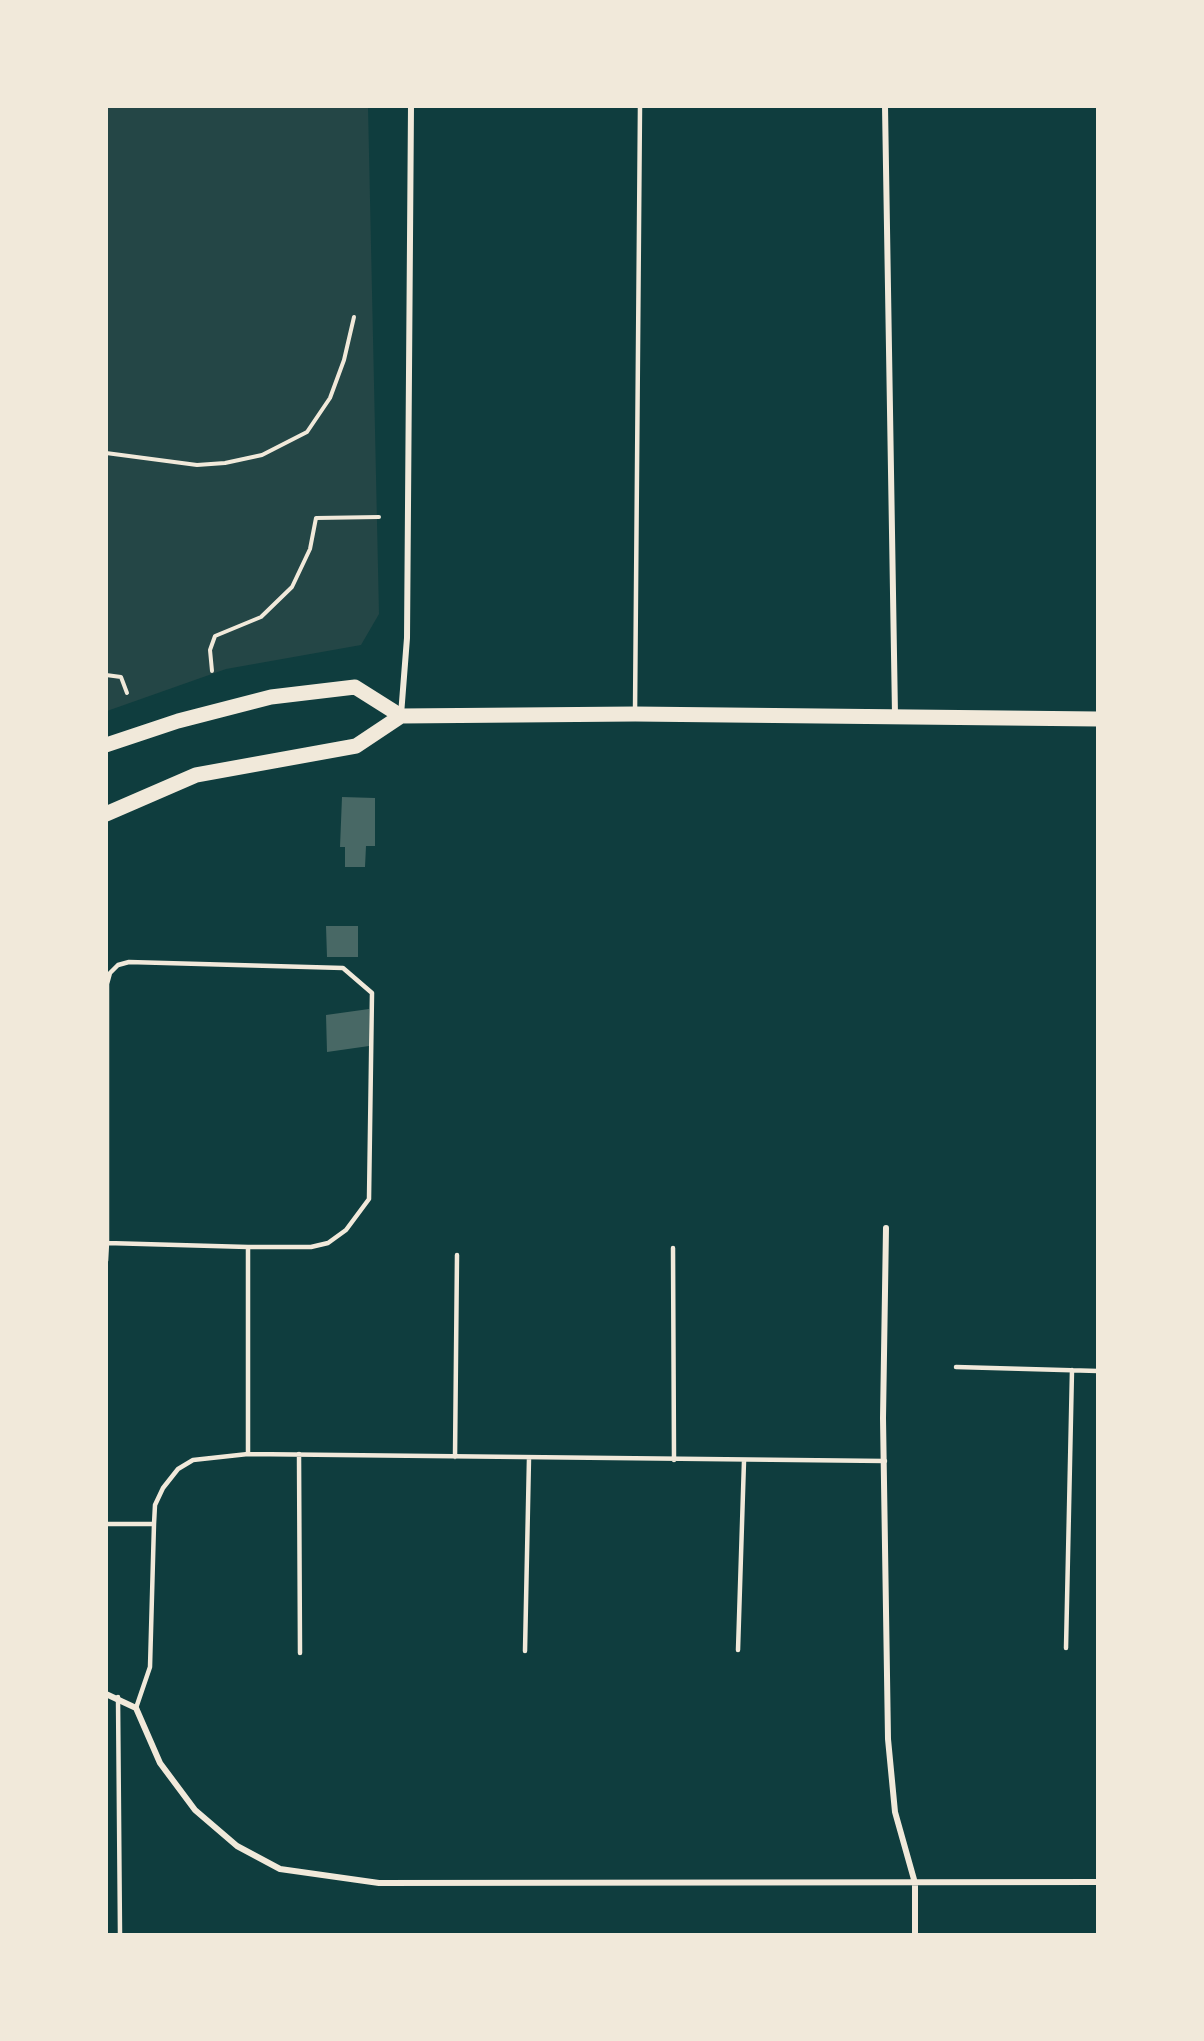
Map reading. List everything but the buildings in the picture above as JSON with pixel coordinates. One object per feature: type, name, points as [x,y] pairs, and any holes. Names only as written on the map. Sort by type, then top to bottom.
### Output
[{"type":"main road","points":[[106,745],[178,721],[271,697],[356,687],[401,716]]},
{"type":"main road","points":[[106,814],[196,775],[356,746],[401,716],[635,714],[1098,719]]},
{"type":"street","points":[[401,716],[407,638],[411,106]]},
{"type":"street","points":[[885,106],[895,717]]},
{"type":"street","points":[[886,1227],[885,1461],[888,1739],[895,1812],[915,1883],[915,1935]]},
{"type":"street","points":[[106,1694],[118,1697],[136,1708],[160,1763],[195,1810],[237,1846],[280,1869],[379,1883],[1098,1882]]},
{"type":"lane","points":[[635,714],[640,106]]},
{"type":"lane","points":[[106,1261],[107,984],[110,973],[118,965],[129,962],[343,968],[372,993],[369,1198],[346,1230],[328,1243],[310,1247],[107,1243]]},
{"type":"lane","points":[[248,1247],[248,1454]]},
{"type":"lane","points":[[673,1248],[674,1460]]},
{"type":"lane","points":[[455,1457],[457,1255]]},
{"type":"lane","points":[[956,1368],[1098,1371]]},
{"type":"lane","points":[[1066,1648],[1072,1370]]},
{"type":"lane","points":[[136,1708],[150,1667],[155,1505],[163,1488],[178,1469],[193,1460],[248,1454],[299,1454],[885,1461]]},
{"type":"lane","points":[[299,1454],[300,1653]]},
{"type":"lane","points":[[525,1651],[529,1458]]},
{"type":"lane","points":[[738,1650],[744,1461]]},
{"type":"lane","points":[[106,1524],[154,1524]]},
{"type":"lane","points":[[118,1697],[120,1935]]},
{"type":"path","points":[[106,453],[197,465],[225,463],[262,455],[307,432],[330,398],[344,360],[354,317]]},
{"type":"path","points":[[212,671],[210,650],[215,636],[261,617],[292,587],[310,549],[316,518],[379,518]]},
{"type":"path","points":[[106,675],[121,677],[127,693]]},
{"type":"shaded area","points":[[106,107],[368,107],[379,614],[361,645],[226,669],[107,711]]}]
